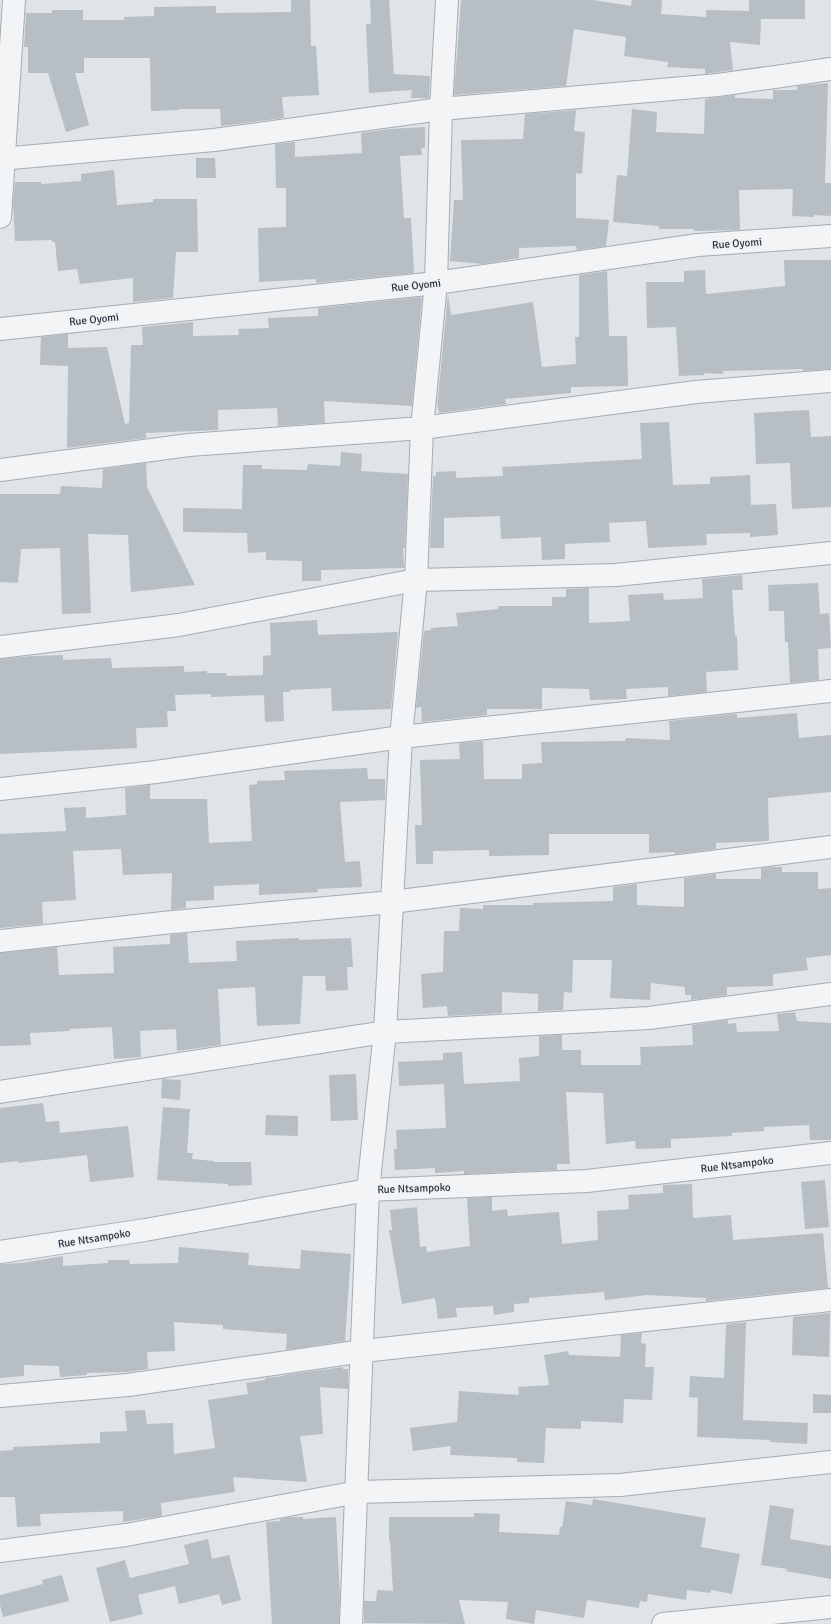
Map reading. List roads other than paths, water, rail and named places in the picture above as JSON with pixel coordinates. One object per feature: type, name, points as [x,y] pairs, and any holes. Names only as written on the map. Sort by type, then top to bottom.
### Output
[{"type":"street","points":[[0,217],[2,158],[14,0]]},
{"type":"street","points":[[351,1624],[358,1492],[368,1190],[386,1032],[401,737],[416,580],[422,428],[436,283],[441,109],[447,0]]},
{"type":"street","points":[[2,158],[214,140],[441,109],[718,85],[831,70]]},
{"type":"street","name":"Rue Oyomi","points":[[0,329],[436,283],[698,245],[831,236]]},
{"type":"street","points":[[0,470],[189,445],[422,428],[696,392],[831,381]]},
{"type":"street","points":[[0,647],[179,625],[416,580],[616,575],[831,553]]},
{"type":"street","points":[[0,789],[156,772],[401,737],[831,690]]},
{"type":"street","points":[[0,941],[163,923],[392,902],[831,847]]},
{"type":"street","points":[[0,1092],[386,1032],[649,1018],[831,994]]},
{"type":"street","name":"Rue Ntsampoko","points":[[0,1252],[145,1230],[368,1190],[587,1181],[831,1153]]},
{"type":"street","points":[[0,1396],[128,1385],[363,1351],[831,1300]]},
{"type":"street","points":[[0,1551],[126,1535],[358,1492],[620,1485],[831,1462]]},
{"type":"street","points":[[663,1624],[831,1607]]}]
